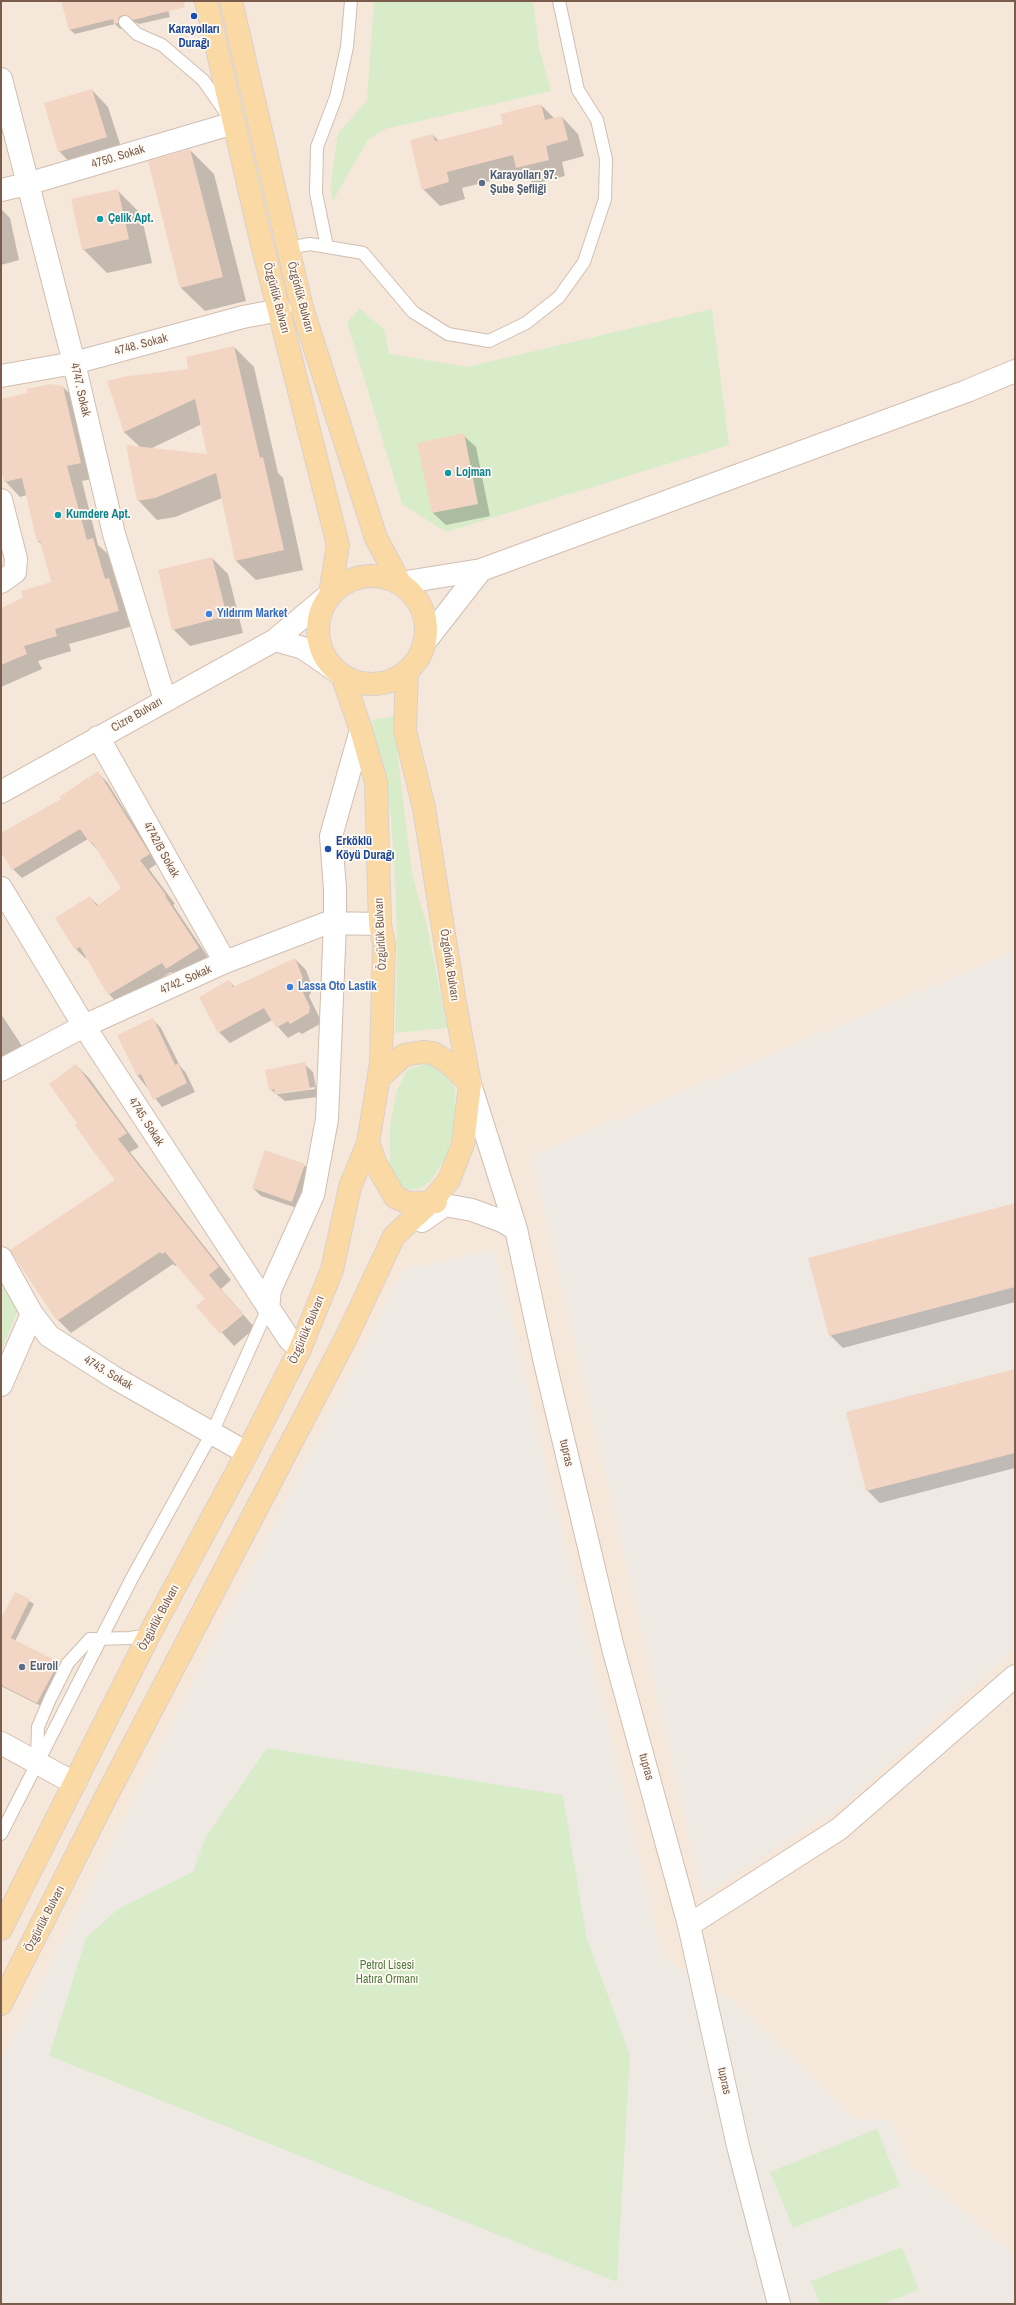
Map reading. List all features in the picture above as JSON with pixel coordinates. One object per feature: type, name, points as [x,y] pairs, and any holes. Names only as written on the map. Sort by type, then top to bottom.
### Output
[{"type":"main road","name":"Özgürlük Bulvarı","points":[[206,1],[260,236],[280,310],[338,545],[330,594]]},
{"type":"main road","name":"Özgörlük Bulvarı","points":[[231,1],[302,308],[376,538],[400,583]]},
{"type":"main road","points":[[371,576],[386,578],[400,583],[413,595],[422,609],[426,626],[424,644],[418,658],[407,671],[396,679],[382,683],[368,684],[354,681],[342,675],[328,663],[320,646],[317,628],[321,610],[330,594],[342,584],[356,578],[371,576]]},
{"type":"main road","name":"Özgörlük Bulvarı","points":[[394,1236],[438,1203],[463,1144],[470,1084],[424,808],[405,731],[407,671]]},
{"type":"main road","name":"Özgürlük Bulvarı","points":[[1,1929],[149,1635],[247,1454],[300,1349],[332,1270],[350,1187],[368,1143],[381,1063],[384,944],[380,924],[376,782],[361,730],[342,675]]},
{"type":"main road","points":[[379,1078],[404,1055],[422,1052],[433,1053],[449,1063],[470,1084]]},
{"type":"main road","points":[[368,1143],[376,1164],[395,1197],[408,1203],[438,1203]]},
{"type":"main road","name":"Özgürlük Bulvarı","points":[[1,2004],[112,1786],[347,1336],[394,1236]]},
{"type":"street","name":"4747. Sokak","points":[[1,79],[74,363],[114,534],[165,700]]},
{"type":"street","name":"4750. Sokak","points":[[1,190],[27,184],[234,123]]},
{"type":"street","name":"4748. Sokak","points":[[1,376],[74,363],[243,317],[280,310]]},
{"type":"street","points":[[400,583],[481,570],[960,393],[1015,371]]},
{"type":"street","points":[[1,500],[16,559],[15,572],[1,582]]},
{"type":"street","points":[[424,644],[481,570]]},
{"type":"street","name":"Cizre Bulvarı","points":[[1,792],[275,640],[330,594]]},
{"type":"street","points":[[275,640],[303,648],[342,675]]},
{"type":"street","points":[[268,1308],[270,1290],[313,1195],[324,1134],[330,1048],[335,923],[335,889],[331,836],[361,730]]},
{"type":"street","name":"4742/B Sokak","points":[[98,737],[225,962]]},
{"type":"street","name":"4745. Sokak","points":[[1,888],[84,1026],[288,1339],[300,1349]]},
{"type":"street","name":"4742. Sokak","points":[[1,1070],[84,1026],[225,962],[327,922],[380,924]]},
{"type":"street","name":"tupras","points":[[470,1084],[516,1229],[545,1363],[613,1648],[690,1925],[738,2146],[779,2304]]},
{"type":"street","points":[[438,1203],[472,1210],[502,1221],[516,1229]]},
{"type":"street","name":"4743. Sokak","points":[[1,1258],[32,1314],[49,1336],[115,1378],[247,1454]]},
{"type":"street","points":[[1,1385],[32,1314]]},
{"type":"street","points":[[690,1925],[839,1829],[1015,1676]]},
{"type":"street","points":[[1,1743],[63,1777],[76,1781]]},
{"type":"lane","points":[[327,247],[316,194],[317,147],[336,97],[347,47],[351,1]]},
{"type":"lane","points":[[287,248],[310,244],[363,253],[413,312],[448,334],[490,341],[526,323],[559,297],[584,262],[605,199],[606,159],[597,120],[578,90],[559,1]]},
{"type":"lane","points":[[125,22],[137,34],[162,45],[203,80],[234,123]]},
{"type":"lane","points":[[1,1834],[101,1639],[212,1433],[268,1308]]},
{"type":"lane","points":[[37,1762],[38,1727],[68,1663],[90,1639],[149,1635]]},
{"type":"shaded area","points":[[1,1],[1015,1],[1015,2304],[1,2304]]},
{"type":"shaded area","points":[[1015,951],[1015,1648],[844,1804],[703,1896],[531,1156]]},
{"type":"shaded area","points":[[495,1249],[663,1957],[738,2005],[854,2119],[891,2120],[909,2165],[1015,2255],[1015,2304],[1,2304],[1,2061],[403,1270]]},
{"type":"green space","points":[[374,1],[533,1],[539,48],[551,91],[385,129],[368,140],[332,202],[331,182],[338,133],[367,101]]},
{"type":"green space","points":[[360,309],[384,329],[389,354],[467,367],[712,309],[729,445],[446,532],[402,504],[347,322]]},
{"type":"green space","points":[[393,716],[412,874],[428,930],[447,1028],[395,1033],[397,974],[396,896],[391,818],[372,720]]},
{"type":"green space","points":[[426,1064],[437,1066],[449,1075],[455,1090],[456,1121],[447,1155],[430,1182],[420,1188],[405,1190],[398,1184],[390,1166],[390,1127],[397,1090],[407,1070]]},
{"type":"green space","points":[[1,1285],[18,1310],[1,1352]]},
{"type":"green space","name":"Petrol Lisesi Hatıra Ormanı","points":[[267,1748],[563,1795],[587,1939],[630,2055],[617,2282],[49,2056],[86,1938],[118,1909],[193,1872],[205,1838]]},
{"type":"green space","points":[[877,2129],[900,2186],[793,2228],[770,2172]]},
{"type":"green space","points":[[902,2247],[919,2290],[882,2304],[820,2304],[811,2281]]},
{"type":"building","points":[[61,1],[184,1],[185,7],[133,20],[123,15],[119,17],[118,23],[114,24],[113,19],[69,30]]},
{"type":"building","points":[[92,89],[107,137],[58,152],[44,103]]},
{"type":"building","points":[[541,104],[545,120],[562,116],[568,140],[546,146],[549,160],[516,168],[513,155],[447,172],[449,182],[422,190],[410,140],[433,134],[435,141],[503,124],[500,114]]},
{"type":"building","points":[[190,149],[223,277],[180,288],[148,161]]},
{"type":"building","name":"Çelik Apt.","points":[[118,189],[129,239],[82,250],[71,199]]},
{"type":"building","points":[[234,346],[260,458],[263,457],[284,550],[235,561],[216,473],[155,498],[137,501],[126,445],[207,454],[195,399],[124,432],[107,381],[128,376],[188,369],[186,357]]},
{"type":"building","points":[[50,384],[63,386],[81,463],[67,466],[87,540],[93,538],[105,579],[109,578],[119,611],[55,629],[57,636],[24,646],[27,654],[1,665],[1,608],[23,598],[21,591],[51,582],[40,541],[37,542],[22,478],[4,482],[1,469],[1,399],[27,393],[27,389]]},
{"type":"building","name":"Lojman","points":[[464,433],[478,504],[432,513],[417,443]]},
{"type":"building","points":[[212,557],[227,616],[172,630],[158,570]]},
{"type":"building","points":[[98,771],[150,854],[140,860],[166,895],[165,896],[199,948],[166,969],[162,963],[108,995],[80,947],[75,950],[55,918],[90,896],[97,906],[121,888],[92,842],[90,843],[80,829],[12,870],[1,852],[1,833],[61,799],[59,797]]},
{"type":"building","points":[[295,958],[303,978],[299,984],[310,1007],[309,1013],[290,1024],[288,1021],[276,1028],[264,1008],[218,1033],[199,997],[229,980],[233,987]]},
{"type":"building","points":[[153,1018],[175,1065],[178,1063],[187,1083],[153,1100],[141,1074],[137,1076],[117,1035]]},
{"type":"building","points":[[305,1062],[310,1089],[275,1094],[274,1089],[269,1090],[265,1070]]},
{"type":"building","points":[[76,1064],[127,1133],[118,1139],[219,1267],[209,1275],[243,1315],[220,1334],[196,1306],[205,1299],[165,1252],[162,1254],[160,1252],[57,1321],[10,1250],[115,1180],[75,1125],[77,1123],[49,1084]]},
{"type":"building","points":[[265,1150],[305,1164],[292,1202],[252,1188]]},
{"type":"building","points":[[1015,1203],[1015,1287],[829,1336],[808,1258]]},
{"type":"building","points":[[1015,1369],[1015,1453],[866,1491],[846,1412]]},
{"type":"building","points":[[15,1592],[30,1599],[11,1638],[59,1662],[37,1703],[1,1685],[1,1618]]},
{"type":"place","name":"Karayolları Durağı","points":[[194,16]]},
{"type":"place","name":"Karayolları 97. Şube Şefliği","points":[[482,183]]},
{"type":"place","name":"Çelik Apt.","points":[[100,219]]},
{"type":"place","name":"Lojman","points":[[448,473]]},
{"type":"place","name":"Kumdere Apt.","points":[[58,515]]},
{"type":"place","name":"Yıldırım Market","points":[[209,614]]},
{"type":"place","name":"Erköklü Köyü Durağı","points":[[328,849]]},
{"type":"place","name":"Lassa Oto Lastik","points":[[290,987]]},
{"type":"place","name":"Euroil","points":[[22,1667]]}]
